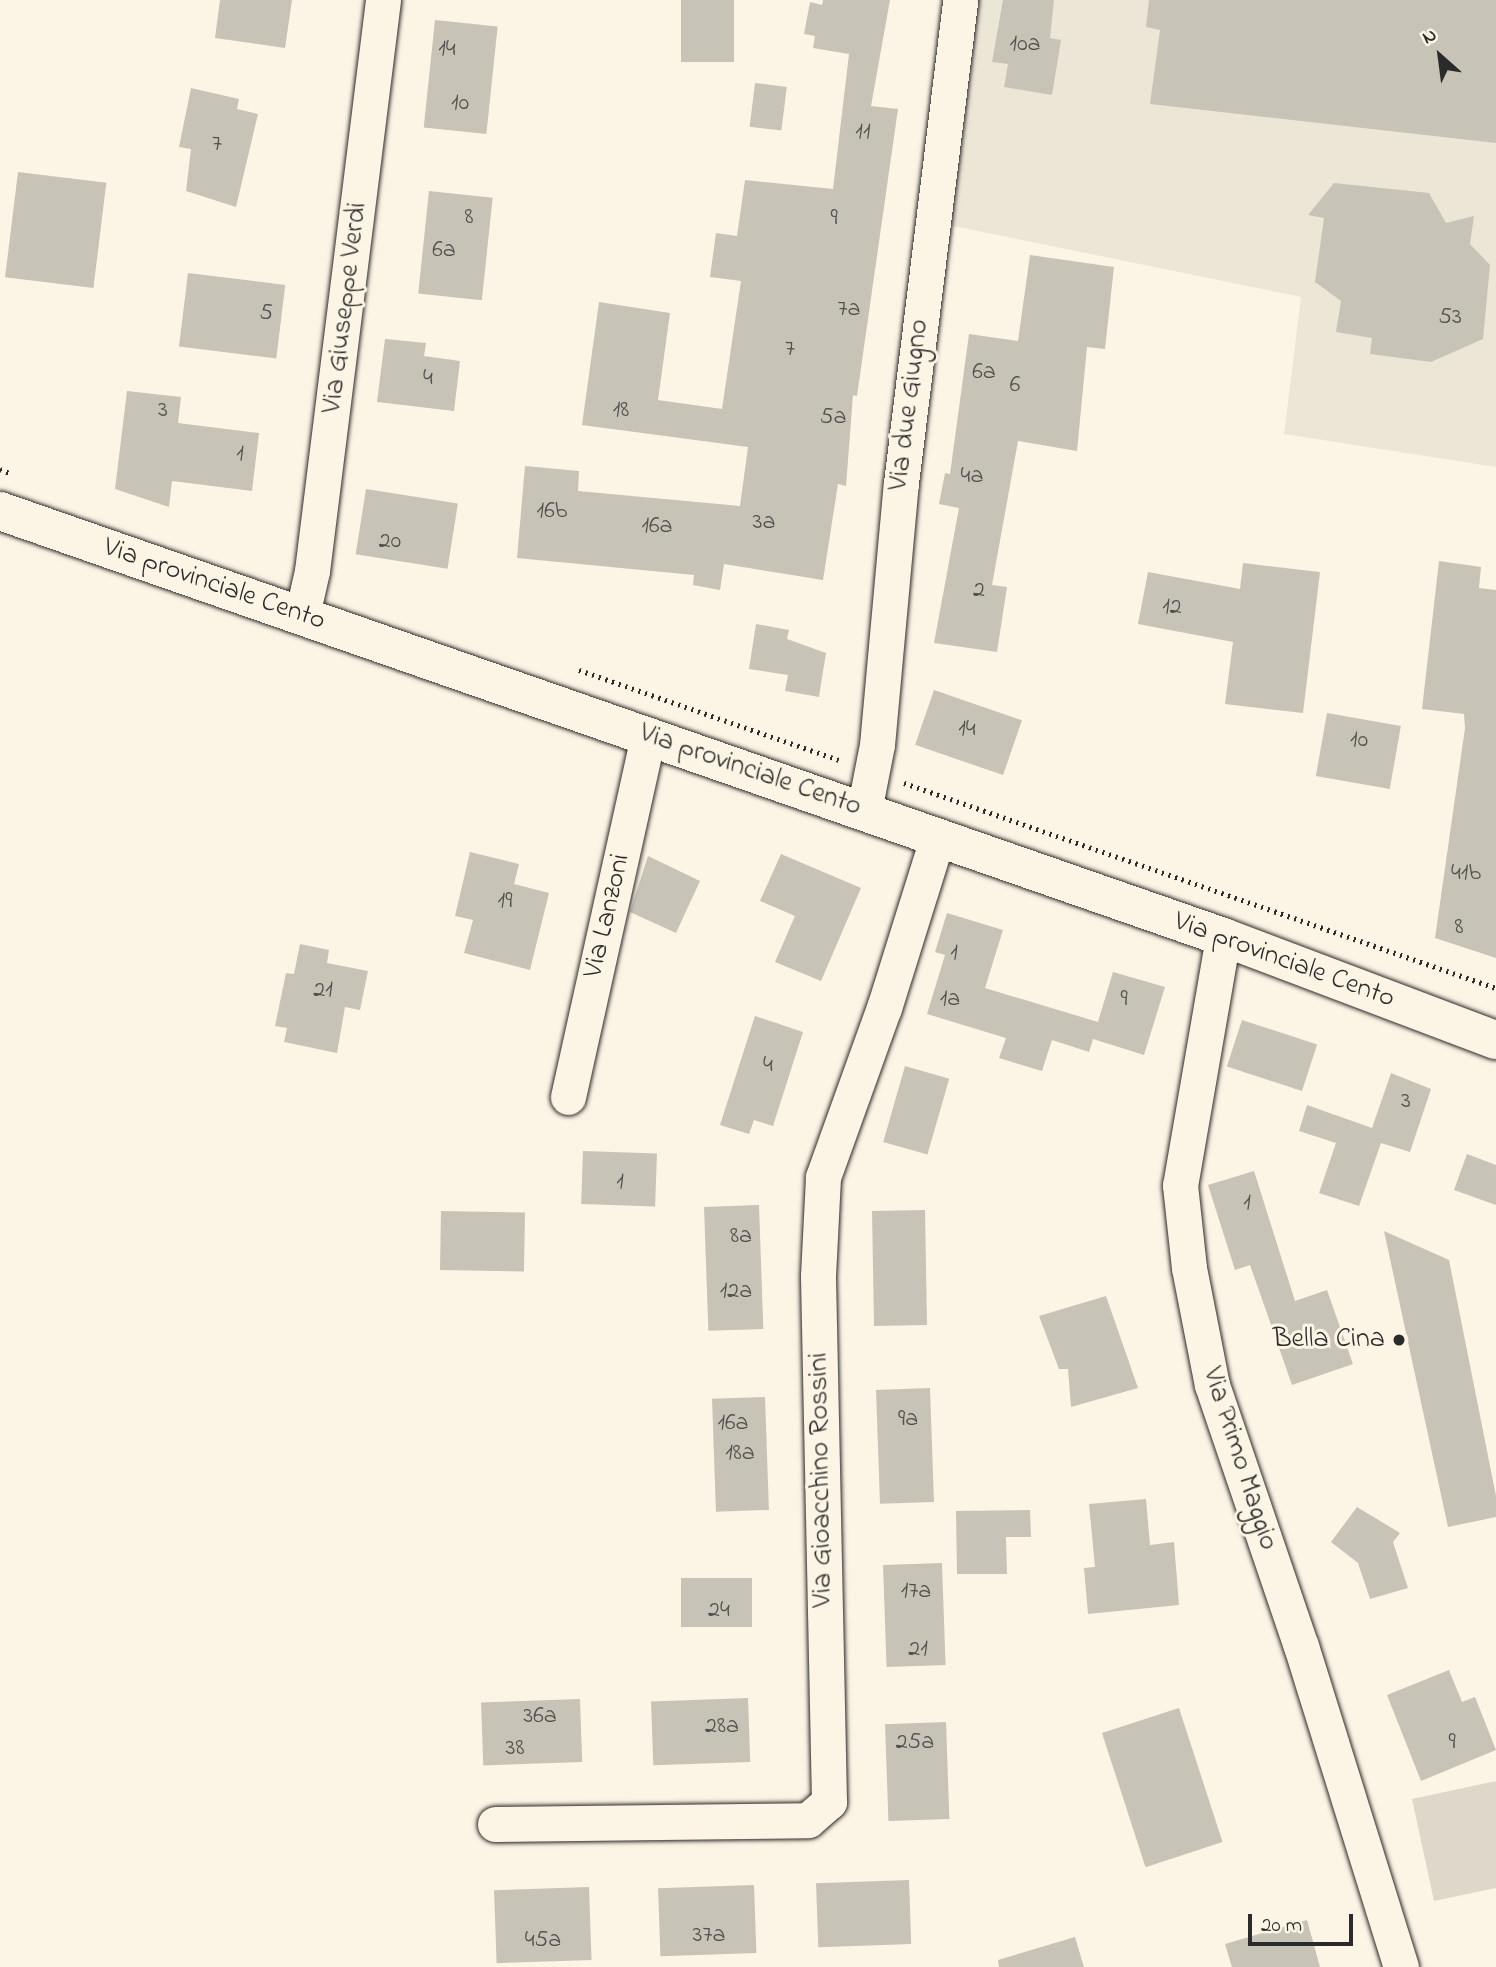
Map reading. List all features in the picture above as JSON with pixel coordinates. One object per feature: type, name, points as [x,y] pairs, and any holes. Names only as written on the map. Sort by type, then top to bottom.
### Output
[{"type":"main road","name":"Via provinciale Cento","points":[[0,511],[938,836],[1223,937],[1496,1040]]},
{"type":"street","name":"Via Giuseppe Verdi","points":[[302,615],[312,571],[383,0]]},
{"type":"street","name":"Via due Giugno","points":[[864,811],[872,772],[901,483],[960,0]]},
{"type":"street","name":"Via Lanzoni","points":[[568,1097],[648,736]]},
{"type":"street","name":"Via Gioacchino Rossini","points":[[495,1824],[808,1820],[829,1802],[818,1276],[824,1177],[938,836]]},
{"type":"street","name":"Via Primo Maggio","points":[[1223,937],[1180,1185],[1189,1268],[1212,1385],[1301,1646],[1401,1967]]},
{"type":"path","points":[[0,469],[26,478]]},
{"type":"path","points":[[570,667],[1496,988]]},
{"type":"shaded area","points":[[967,0],[1496,0],[1496,467],[1284,434],[1301,297],[929,221]]},
{"type":"shaded area","points":[[1496,1781],[1496,1888],[1434,1901],[1412,1799]]},
{"type":"building","points":[[220,0],[292,0],[285,48],[215,38]]},
{"type":"building","points":[[681,0],[734,0],[734,62],[681,62]]},
{"type":"building","points":[[823,0],[890,0],[871,106],[898,109],[857,396],[853,395],[846,486],[838,484],[823,580],[724,564],[720,590],[693,585],[694,575],[517,558],[525,466],[579,471],[578,491],[740,506],[748,447],[582,425],[599,302],[670,313],[658,400],[722,409],[741,281],[710,277],[716,233],[737,236],[745,180],[833,189],[849,54],[813,48],[815,36],[804,34],[810,2],[822,5]]},
{"type":"building","points":[[1003,0],[1054,0],[1050,38],[1061,40],[1052,95],[1004,87],[1008,64],[992,62]]},
{"type":"building","points":[[1149,0],[1496,0],[1496,143],[1150,104],[1160,30],[1146,27]]},
{"type":"building","points":[[435,20],[498,27],[486,134],[424,127]]},
{"type":"building","points":[[755,83],[787,87],[781,131],[750,127]]},
{"type":"building","points":[[191,88],[239,99],[237,109],[258,114],[236,207],[186,191],[191,149],[179,147]]},
{"type":"building","points":[[18,172],[106,183],[93,288],[5,277]]},
{"type":"building","points":[[1334,183],[1429,193],[1446,223],[1474,216],[1470,244],[1490,265],[1483,339],[1431,362],[1370,354],[1372,338],[1336,332],[1341,301],[1315,282],[1324,218],[1308,215]]},
{"type":"building","points":[[429,191],[493,198],[482,300],[418,293]]},
{"type":"building","points":[[1030,255],[1114,267],[1105,349],[1087,347],[1077,451],[1018,441],[992,585],[1007,587],[997,652],[934,643],[959,508],[939,504],[945,473],[950,474],[969,334],[1018,341]]},
{"type":"building","points":[[188,273],[285,285],[276,358],[179,346]]},
{"type":"building","points":[[385,339],[426,343],[424,356],[460,361],[454,411],[377,402]]},
{"type":"building","points":[[127,391],[181,397],[178,423],[259,433],[252,491],[172,481],[169,507],[115,489]]},
{"type":"building","points":[[366,489],[458,504],[448,569],[356,554]]},
{"type":"building","points":[[1439,561],[1481,567],[1479,588],[1496,590],[1496,958],[1435,938],[1465,728],[1464,714],[1422,709]]},
{"type":"building","points":[[1243,563],[1320,572],[1303,713],[1225,704],[1233,642],[1138,624],[1148,572],[1240,589]]},
{"type":"building","points":[[756,624],[789,630],[787,639],[826,653],[819,697],[785,691],[788,675],[749,669]]},
{"type":"building","points":[[934,690],[1022,720],[1003,775],[915,745]]},
{"type":"building","points":[[1327,713],[1401,726],[1390,789],[1316,776]]},
{"type":"building","points":[[470,852],[519,864],[514,884],[549,893],[530,970],[464,953],[473,920],[455,916]]},
{"type":"building","points":[[781,854],[861,888],[821,981],[775,962],[795,916],[760,901]]},
{"type":"building","points":[[648,856],[700,881],[676,933],[630,912]]},
{"type":"building","points":[[947,913],[1003,930],[985,988],[1098,1022],[1113,972],[1165,987],[1144,1055],[1093,1039],[1089,1052],[1052,1040],[1042,1071],[999,1058],[1006,1038],[927,1014],[945,955],[935,952]]},
{"type":"building","points":[[300,944],[329,950],[327,963],[368,971],[360,1010],[345,1007],[337,1053],[284,1042],[287,1028],[275,1026],[286,973],[294,974]]},
{"type":"building","points":[[755,1016],[803,1032],[773,1126],[754,1120],[749,1134],[720,1125]]},
{"type":"building","points":[[1242,1020],[1317,1044],[1302,1091],[1227,1067]]},
{"type":"building","points":[[905,1066],[949,1079],[927,1155],[883,1142]]},
{"type":"building","points":[[1391,1073],[1431,1089],[1410,1152],[1381,1143],[1359,1206],[1319,1193],[1336,1143],[1299,1131],[1307,1105],[1372,1128]]},
{"type":"building","points":[[583,1151],[657,1154],[655,1207],[581,1204]]},
{"type":"building","points":[[1467,1154],[1496,1165],[1496,1205],[1454,1190]]},
{"type":"building","points":[[1254,1171],[1295,1301],[1327,1290],[1353,1364],[1292,1385],[1250,1265],[1235,1270],[1208,1185]]},
{"type":"building","points":[[759,1205],[763,1329],[708,1331],[704,1207]]},
{"type":"building","points":[[925,1210],[927,1325],[874,1326],[872,1211]]},
{"type":"building","points":[[441,1211],[525,1212],[524,1271],[440,1270]]},
{"type":"building","points":[[1384,1231],[1449,1260],[1496,1496],[1496,1517],[1448,1527]]},
{"type":"building","points":[[1106,1296],[1138,1388],[1071,1407],[1068,1369],[1059,1369],[1039,1316]]},
{"type":"building","points":[[930,1388],[934,1502],[880,1504],[876,1390]]},
{"type":"building","points":[[765,1397],[769,1510],[716,1512],[712,1399]]},
{"type":"building","points":[[1146,1499],[1150,1545],[1174,1542],[1179,1605],[1088,1614],[1084,1568],[1095,1567],[1089,1504]]},
{"type":"building","points":[[1357,1507],[1400,1533],[1393,1542],[1408,1588],[1370,1599],[1358,1563],[1331,1542]]},
{"type":"building","points":[[1030,1510],[1031,1537],[1006,1537],[1007,1574],[957,1574],[956,1511]]},
{"type":"building","points":[[942,1563],[946,1665],[887,1667],[883,1565]]},
{"type":"building","points":[[681,1578],[752,1578],[752,1627],[681,1627]]},
{"type":"building","points":[[1449,1670],[1462,1702],[1475,1697],[1496,1750],[1421,1781],[1387,1695]]},
{"type":"building","points":[[748,1698],[750,1762],[653,1765],[651,1701]]},
{"type":"building","points":[[580,1699],[582,1762],[483,1765],[481,1702]]},
{"type":"building","points":[[1179,1708],[1223,1842],[1146,1867],[1102,1733]]},
{"type":"building","points":[[946,1722],[949,1819],[888,1821],[885,1724]]},
{"type":"building","points":[[909,1880],[911,1944],[818,1947],[816,1883]]},
{"type":"building","points":[[754,1885],[756,1953],[660,1956],[658,1888]]},
{"type":"building","points":[[589,1887],[592,1960],[497,1963],[494,1890]]},
{"type":"building","points":[[1307,1920],[1320,1967],[1232,1967],[1225,1944]]},
{"type":"building","points":[[1075,1937],[1084,1967],[999,1967],[998,1960]]},
{"type":"place","name":"Bella Cina","points":[[1399,1340]]}]
